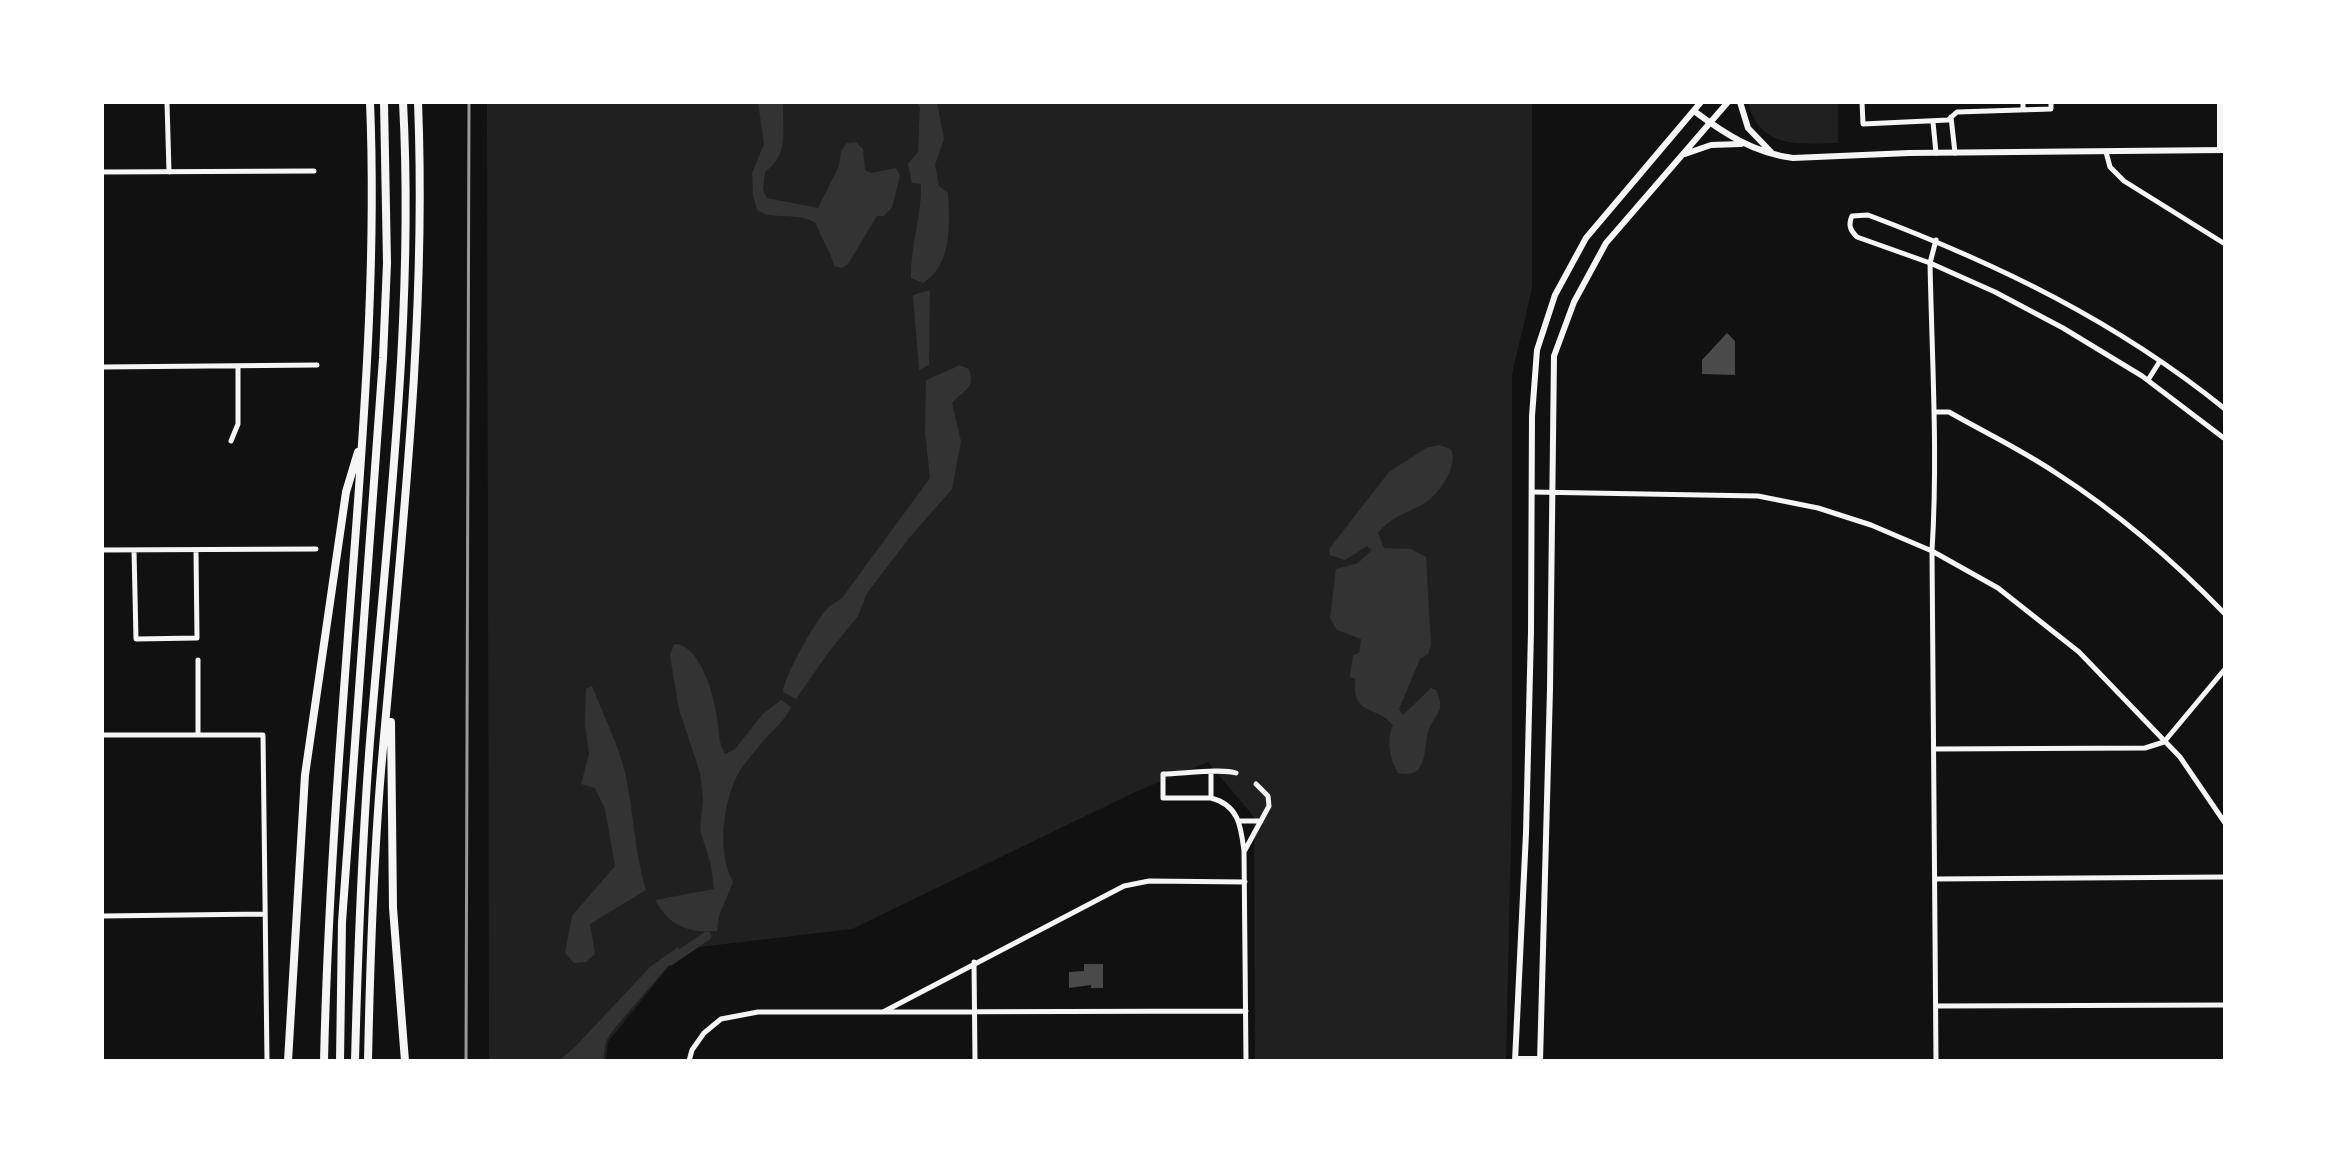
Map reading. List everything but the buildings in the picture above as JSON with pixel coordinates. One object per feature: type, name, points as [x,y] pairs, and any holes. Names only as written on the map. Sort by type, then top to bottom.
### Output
[{"type":"highway","points":[[324,1061],[327,918],[364,432],[372,267],[370,102]]},
{"type":"highway","points":[[340,1061],[342,922],[383,358],[387,263],[384,102]]},
{"type":"highway","points":[[355,1061],[360,890],[404,311],[406,147],[403,102]]},
{"type":"highway","points":[[368,1061],[371,920],[403,527],[419,277],[418,102]]},
{"type":"highway","points":[[288,1061],[305,775],[346,492],[364,432]]},
{"type":"highway","points":[[389,694],[393,908],[405,1061]]},
{"type":"street","points":[[167,102],[169,172]]},
{"type":"street","points":[[1701,102],[1586,238],[1555,295],[1537,350],[1534,376],[1526,833],[1515,1060],[1540,1060],[1550,689],[1554,356],[1584,280],[1606,243],[1728,102]]},
{"type":"street","points":[[1740,102],[1748,128],[1774,155]]},
{"type":"street","points":[[1862,102],[1863,124],[1933,122],[1948,120],[1957,112],[2051,109],[2051,102]]},
{"type":"street","points":[[2023,102],[2023,110]]},
{"type":"street","points":[[1694,111],[1744,145],[1774,155],[1808,158],[1936,153],[2223,150],[2220,102]]},
{"type":"street","points":[[1951,117],[1955,153]]},
{"type":"street","points":[[1933,122],[1936,153]]},
{"type":"street","points":[[1682,155],[1711,145],[1744,145]]},
{"type":"street","points":[[2106,152],[2110,167],[2124,181],[2225,244]]},
{"type":"street","points":[[102,172],[314,171]]},
{"type":"street","points":[[2225,409],[2108,325],[1995,265],[1868,215],[1857,213],[1852,216],[1850,230],[1864,242],[1930,263],[1995,292],[2063,328],[2147,380],[2225,439]]},
{"type":"street","points":[[1936,240],[1930,263],[1936,412],[1932,551],[1936,1061]]},
{"type":"street","points":[[2147,380],[2160,361]]},
{"type":"street","points":[[102,367],[317,365]]},
{"type":"street","points":[[231,441],[238,424],[238,366]]},
{"type":"street","points":[[1936,412],[1949,412],[2055,472],[2141,535],[2225,614]]},
{"type":"street","points":[[1532,492],[1758,496],[1818,508],[1871,525],[1932,551],[1998,588],[2079,652],[2180,757],[2225,823]]},
{"type":"street","points":[[102,550],[316,549]]},
{"type":"street","points":[[134,550],[136,639],[197,638],[196,551]]},
{"type":"street","points":[[198,660],[198,734]]},
{"type":"street","points":[[1934,749],[2145,748],[2164,742],[2225,669]]},
{"type":"street","points":[[102,735],[263,735],[267,1061]]},
{"type":"street","points":[[1236,773],[1226,769],[1211,773],[1163,774],[1163,798],[1211,798],[1230,808],[1240,821],[1245,882],[1246,1061]]},
{"type":"street","points":[[1211,773],[1211,798]]},
{"type":"street","points":[[1244,851],[1269,806],[1268,796],[1256,784]]},
{"type":"street","points":[[1240,821],[1261,821]]},
{"type":"street","points":[[1935,879],[2225,877]]},
{"type":"street","points":[[883,1012],[1124,886],[1149,881],[1245,882]]},
{"type":"street","points":[[102,916],[264,914]]},
{"type":"street","points":[[974,962],[975,1061]]},
{"type":"street","points":[[1936,1006],[2225,1005]]},
{"type":"street","points":[[689,1061],[692,1050],[704,1033],[721,1019],[758,1012],[1246,1011]]},
{"type":"shaded area","points":[[487,102],[1532,102],[1532,289],[1512,374],[1512,790],[1506,1061],[1255,1061],[1254,817],[1208,762],[1133,793],[852,929],[683,949],[608,1042],[606,1061],[489,1061]]},
{"type":"shaded area","points":[[758,102],[783,102],[783,141],[778,157],[765,172],[763,190],[767,198],[818,208],[847,143],[856,142],[863,149],[865,170],[871,173],[896,168],[900,175],[892,207],[884,216],[877,216],[848,264],[842,268],[834,266],[816,223],[800,217],[770,215],[757,210],[752,173],[764,144]]},
{"type":"shaded area","points":[[917,102],[937,102],[944,139],[935,165],[939,186],[948,193],[949,204],[949,230],[944,255],[939,266],[923,283],[911,278],[921,196],[921,184],[912,183],[908,164],[918,152],[920,107]]},
{"type":"shaded area","points":[[1748,102],[1838,102],[1838,143],[1795,143],[1771,136],[1753,117]]},
{"type":"shaded area","points":[[930,290],[929,365],[919,370],[913,295]]},
{"type":"shaded area","points":[[959,365],[969,369],[971,381],[952,403],[961,441],[952,489],[867,593],[858,616],[796,699],[783,692],[808,637],[826,610],[842,598],[930,478],[925,432],[926,381]]},
{"type":"shaded area","points":[[1439,445],[1451,449],[1453,456],[1445,481],[1427,502],[1392,520],[1378,533],[1384,548],[1411,549],[1426,557],[1431,645],[1428,654],[1420,659],[1399,709],[1403,715],[1431,688],[1436,690],[1440,704],[1428,732],[1420,768],[1408,774],[1398,773],[1390,749],[1393,725],[1361,705],[1355,691],[1355,679],[1350,677],[1353,655],[1359,653],[1361,639],[1337,630],[1330,618],[1336,569],[1358,563],[1372,550],[1367,546],[1345,560],[1330,555],[1329,549],[1389,472],[1426,448]]},
{"type":"shaded area","points":[[674,644],[691,652],[704,672],[713,696],[725,754],[734,750],[763,714],[781,700],[791,707],[743,766],[731,792],[725,818],[724,845],[733,882],[719,916],[717,931],[697,931],[680,926],[667,916],[655,900],[714,889],[711,865],[700,830],[703,798],[700,773],[679,709],[670,656]]},
{"type":"shaded area","points":[[592,686],[625,773],[646,890],[590,924],[595,954],[586,962],[574,963],[565,953],[572,916],[615,866],[605,809],[595,788],[581,784],[589,754],[585,724],[586,689]]},
{"type":"shaded area","points":[[678,947],[680,952],[606,1041],[603,1061],[559,1061],[650,967]]},
{"type":"waterway","points":[[670,961],[707,936]]},
{"type":"railway","points":[[466,1061],[469,102]]}]
